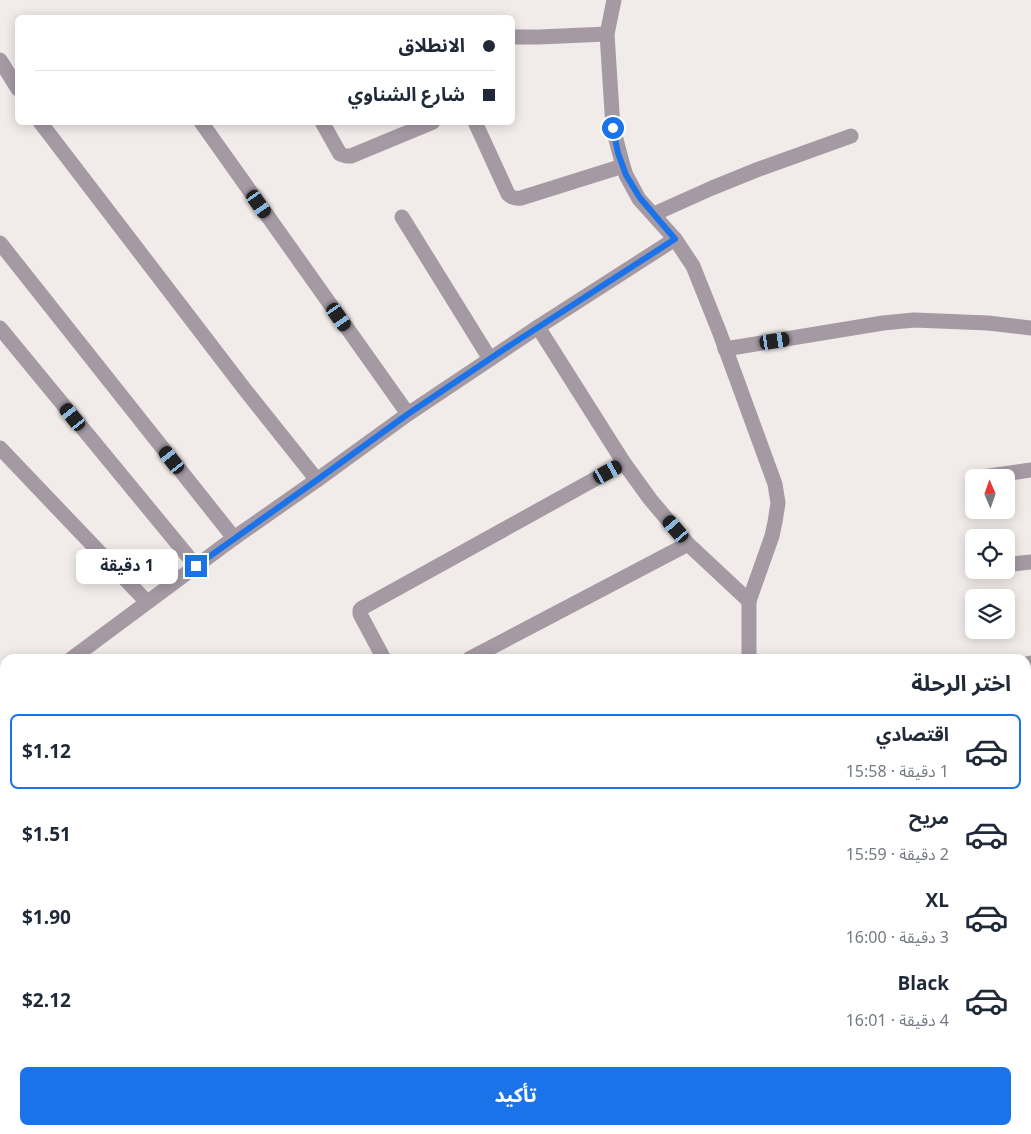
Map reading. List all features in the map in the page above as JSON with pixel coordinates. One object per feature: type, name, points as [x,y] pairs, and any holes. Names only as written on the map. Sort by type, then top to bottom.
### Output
[{"type":"street","points":[[614,0],[607,34],[613,128],[622,166],[640,198],[675,239],[693,266],[775,484],[778,503],[772,536],[749,601],[750,654]]},
{"type":"street","points":[[515,37],[607,34]]},
{"type":"street","points":[[0,60],[15,84]]},
{"type":"street","points":[[42,125],[240,383],[317,480]]},
{"type":"street","points":[[204,125],[408,414]]},
{"type":"street","points":[[324,125],[340,154],[346,156],[351,156],[426,125]]},
{"type":"street","points":[[476,125],[508,194],[512,198],[521,198],[622,166]]},
{"type":"street","points":[[654,214],[751,172],[851,136]]},
{"type":"street","points":[[402,217],[490,359]]},
{"type":"street","points":[[78,654],[234,538],[408,414],[538,327],[675,239]]},
{"type":"street","points":[[0,243],[234,538]]},
{"type":"street","points":[[725,349],[883,322],[914,320],[1031,328]]},
{"type":"street","points":[[538,327],[624,463],[650,499],[688,544],[749,601]]},
{"type":"street","points":[[0,328],[196,566]]},
{"type":"street","points":[[0,448],[147,602]]},
{"type":"street","points":[[381,654],[360,614],[362,608],[624,463]]},
{"type":"street","points":[[1015,472],[1031,470]]},
{"type":"street","points":[[479,654],[688,544]]},
{"type":"street","points":[[1015,564],[1031,562]]},
{"type":"route","points":[[196,566],[408,414],[675,239],[640,198],[626,175],[618,153],[613,128]]}]
